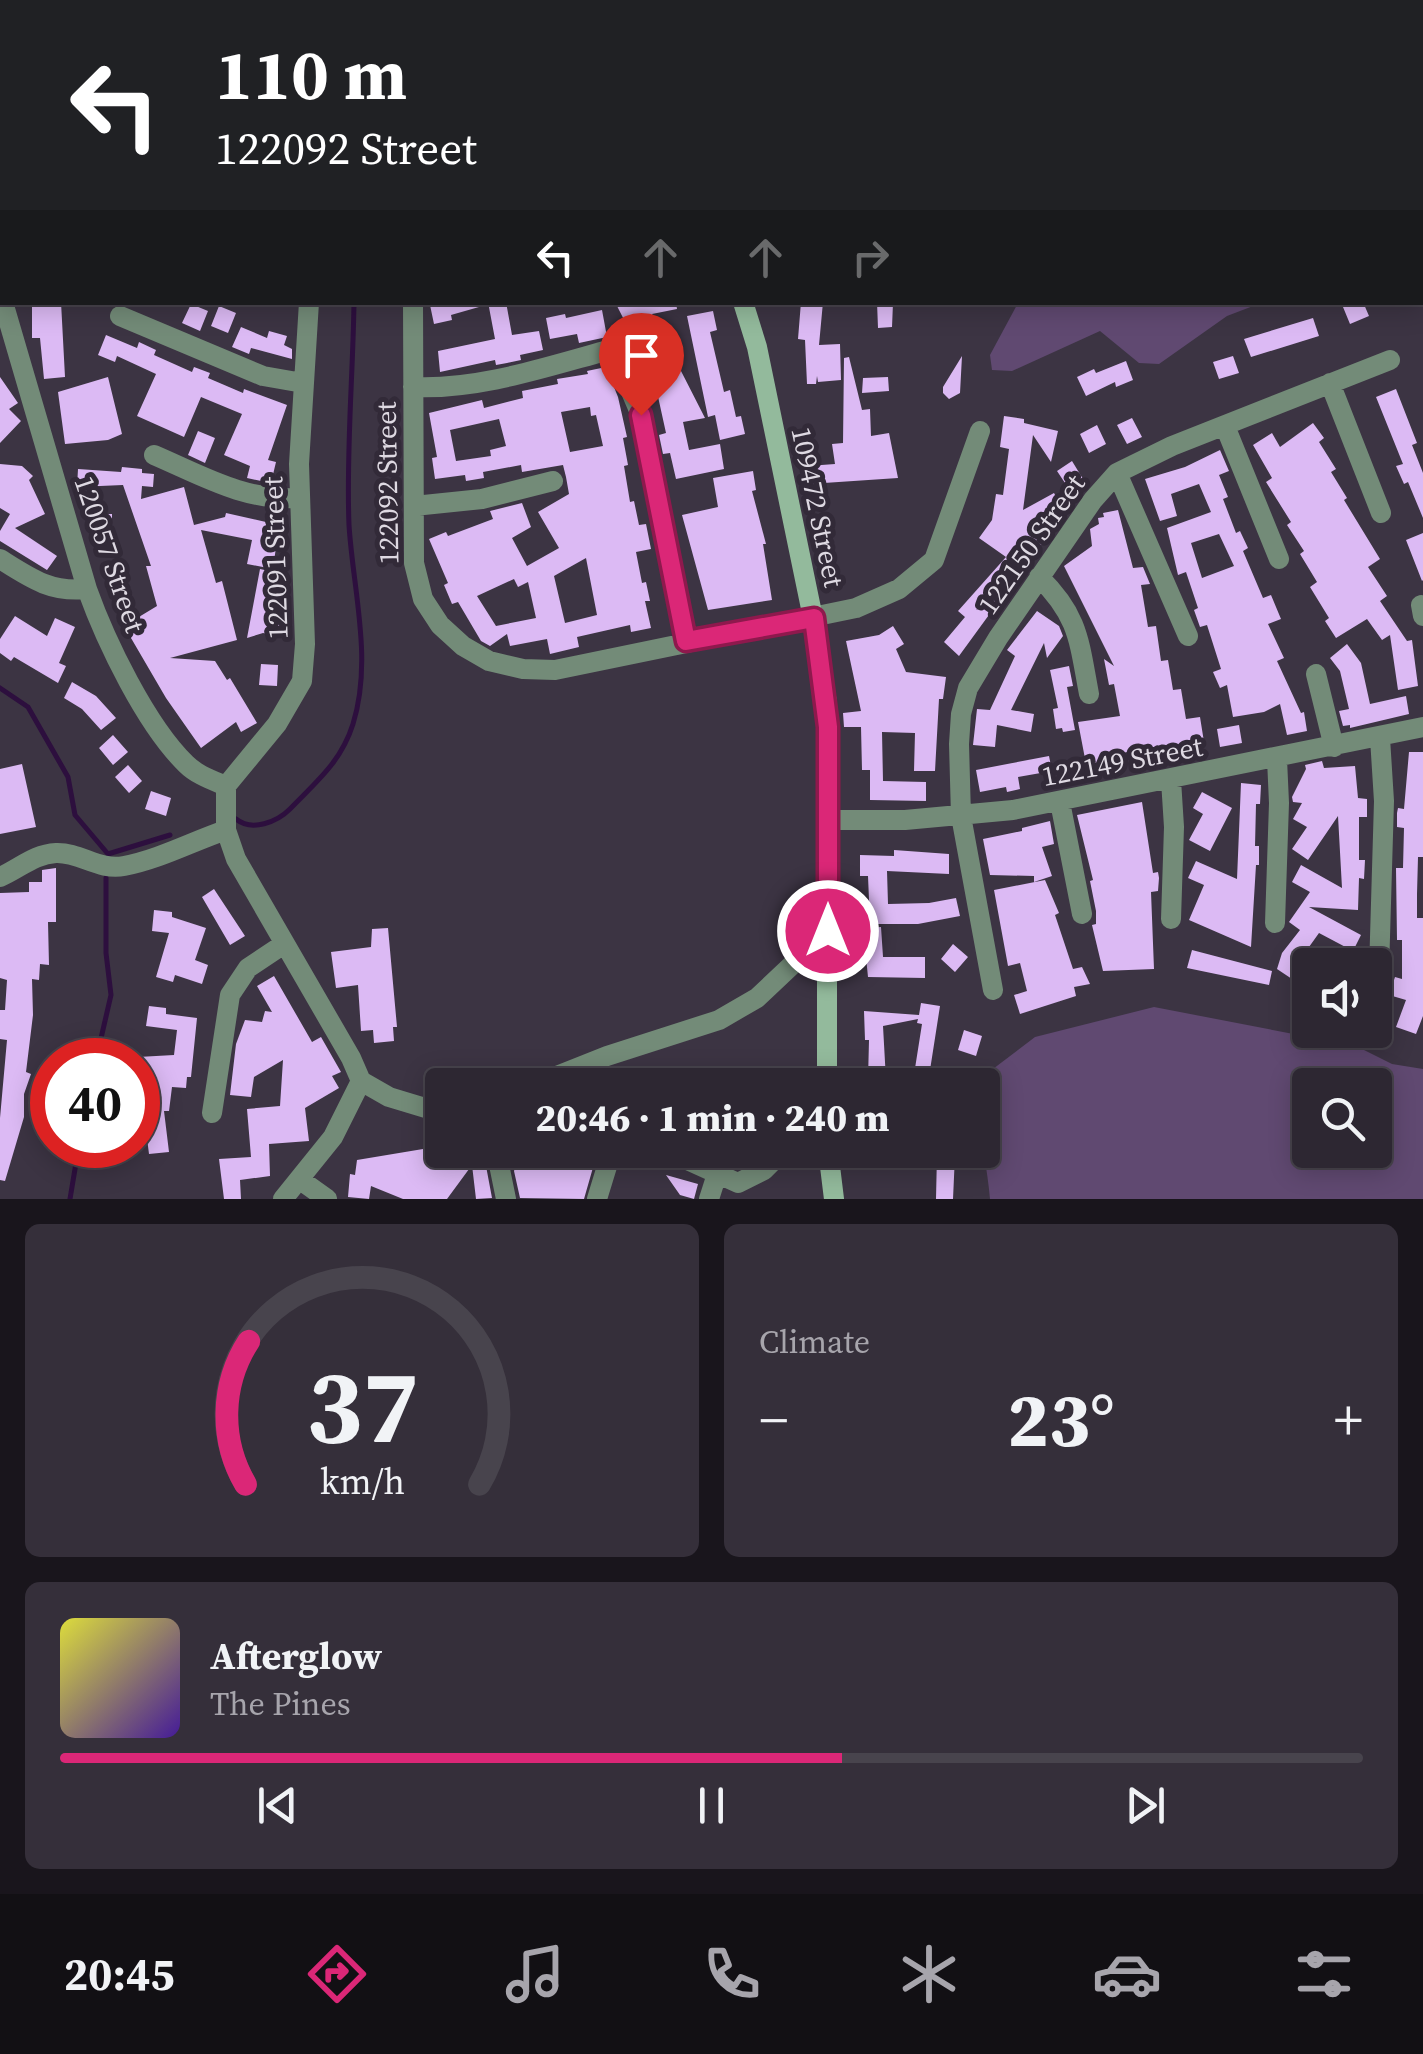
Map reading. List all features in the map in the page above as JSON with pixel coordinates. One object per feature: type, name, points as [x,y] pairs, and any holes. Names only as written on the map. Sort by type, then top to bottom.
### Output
[{"type":"street","name":"120057 Street","points":[[3,305],[6,336],[88,589],[111,647],[175,752],[203,777],[226,786]]},
{"type":"street","name":"122091 Street","points":[[226,786],[277,724],[302,681],[306,644],[299,498],[309,305]]},
{"type":"street","name":"122092 Street","points":[[413,305],[414,563],[423,599],[440,624],[463,646],[489,661],[523,669],[555,670],[814,618],[856,608],[900,589],[934,560],[980,431]]},
{"type":"street","name":"109472 Street","points":[[744,305],[758,347],[814,618],[826,703],[827,1068]]},
{"type":"street","points":[[120,316],[263,376],[304,384]]},
{"type":"street","points":[[413,387],[454,386],[604,352],[615,354],[626,388],[641,415],[686,641]]},
{"type":"street","name":"122150 Street","points":[[994,990],[962,816],[959,744],[968,688],[1038,577],[1117,473],[1145,458],[1390,360]]},
{"type":"street","points":[[1330,383],[1381,513]]},
{"type":"street","points":[[1225,426],[1279,558]]},
{"type":"street","points":[[154,455],[245,494],[299,498]]},
{"type":"street","points":[[1117,473],[1188,636]]},
{"type":"street","points":[[414,506],[482,499],[553,481]]},
{"type":"street","points":[[0,560],[46,587],[88,589]]},
{"type":"street","points":[[1038,577],[1061,598],[1072,617],[1089,694]]},
{"type":"street","points":[[1316,674],[1334,748]]},
{"type":"street","name":"122149 Street","points":[[828,820],[962,816],[1060,802],[1423,727]]},
{"type":"street","points":[[1380,738],[1384,801],[1380,948]]},
{"type":"street","points":[[1275,923],[1277,759]]},
{"type":"street","points":[[1170,780],[1174,828],[1171,919]]},
{"type":"street","points":[[226,786],[226,830],[236,858],[360,1081],[389,1097],[425,1109]]},
{"type":"street","points":[[1060,802],[1082,914]]},
{"type":"street","points":[[0,877],[54,852],[103,867],[122,866],[174,853],[226,830]]},
{"type":"street","points":[[576,1068],[719,1020],[757,998],[828,931]]},
{"type":"street","points":[[212,1112],[230,995],[248,968],[284,944]]},
{"type":"street","points":[[283,1199],[333,1137],[360,1081]]},
{"type":"street","points":[[500,1168],[506,1199]]},
{"type":"street","points":[[597,1199],[606,1168]]},
{"type":"street","points":[[704,1168],[734,1182],[744,1182],[766,1168]]},
{"type":"street","points":[[830,1168],[834,1199]]},
{"type":"street","points":[[709,1199],[717,1174]]},
{"type":"street","points":[[299,1180],[327,1199]]},
{"type":"shaded area","points":[[1016,305],[1256,305],[1227,316],[1159,364],[1139,363],[1100,331],[1012,371],[992,370],[990,355]]},
{"type":"shaded area","points":[[1154,1007],[1292,1034],[1292,1048],[1360,1048],[1392,1064],[1423,1069],[1423,1199],[990,1199],[986,1168],[1000,1168],[1000,1068],[994,1068],[1035,1037]]},
{"type":"building","points":[[32,305],[61,305],[65,377],[44,379],[40,338],[32,338]]},
{"type":"building","points":[[191,305],[208,311],[200,331],[182,323]]},
{"type":"building","points":[[430,305],[479,305],[451,315],[452,320],[434,324]]},
{"type":"building","points":[[489,305],[507,305],[512,335],[539,331],[543,350],[520,355],[521,360],[507,363],[496,365],[495,360],[440,372],[438,351],[495,339]]},
{"type":"building","points":[[676,305],[677,309],[652,314],[665,340],[657,344],[656,369],[681,371],[705,418],[683,422],[689,450],[720,444],[724,469],[676,479],[670,453],[663,454],[659,435],[666,433],[657,392],[646,391],[637,370],[637,360],[644,359],[617,306]]},
{"type":"building","points":[[801,305],[823,305],[819,345],[840,344],[841,380],[818,382],[817,376],[816,384],[807,384],[805,340],[798,339]]},
{"type":"building","points":[[877,305],[893,305],[892,327],[878,328]]},
{"type":"building","points":[[1364,305],[1369,316],[1350,324],[1343,307]]},
{"type":"building","points":[[219,306],[236,313],[228,333],[211,326]]},
{"type":"building","points":[[602,310],[607,337],[579,343],[577,334],[550,339],[546,318]]},
{"type":"building","points":[[713,311],[717,330],[710,332],[724,392],[730,390],[736,417],[741,416],[745,434],[720,440],[715,415],[708,417],[687,316]]},
{"type":"building","points":[[1313,318],[1319,336],[1251,357],[1244,339]]},
{"type":"building","points":[[241,327],[267,338],[269,331],[287,336],[284,345],[292,349],[292,359],[251,348],[249,354],[232,347]]},
{"type":"building","points":[[106,335],[137,348],[139,342],[156,350],[154,355],[192,372],[194,367],[210,373],[208,378],[243,393],[244,389],[287,405],[268,460],[276,462],[271,483],[247,478],[250,466],[224,455],[242,414],[201,397],[184,437],[137,416],[156,374],[117,356],[115,362],[98,355]]},
{"type":"building","points":[[962,356],[960,393],[949,399],[943,387]]},
{"type":"building","points":[[1233,356],[1239,373],[1219,379],[1213,362]]},
{"type":"building","points":[[849,357],[862,410],[870,409],[871,436],[889,433],[898,478],[809,484],[808,466],[835,464],[832,444],[843,443],[844,358]]},
{"type":"building","points":[[1126,361],[1133,380],[1116,387],[1115,382],[1086,396],[1077,377]]},
{"type":"building","points":[[606,367],[618,397],[627,437],[623,438],[628,465],[624,466],[630,502],[634,501],[639,525],[646,524],[651,549],[636,552],[650,601],[645,601],[651,628],[631,632],[630,625],[577,637],[579,647],[550,654],[547,639],[510,646],[507,634],[490,646],[481,641],[458,602],[452,604],[444,585],[448,583],[429,539],[493,519],[490,511],[522,503],[531,527],[512,538],[527,566],[559,548],[538,512],[569,494],[563,465],[522,472],[521,465],[483,472],[484,478],[466,481],[465,475],[435,479],[432,458],[437,457],[429,413],[482,400],[484,408],[523,398],[522,391],[558,384],[557,379],[588,374],[587,371]],"holes":[[[590,407],[591,416],[596,415],[603,446],[570,452],[561,412]],[[499,419],[506,446],[490,450],[491,456],[456,461],[450,430]],[[586,558],[597,615],[565,623],[554,576]],[[514,579],[518,587],[528,582],[536,618],[496,626],[477,596]]]},
{"type":"building","points":[[0,377],[18,403],[9,409],[21,421],[0,443]]},
{"type":"building","points":[[108,377],[122,434],[108,440],[65,444],[58,392]]},
{"type":"building","points":[[888,377],[889,391],[862,393],[863,378]]},
{"type":"building","points":[[1396,389],[1417,443],[1412,445],[1423,473],[1423,518],[1408,482],[1404,484],[1396,466],[1403,464],[1376,397]]},
{"type":"building","points":[[1004,416],[1058,431],[1051,462],[1033,435],[1023,510],[1054,493],[1064,512],[1030,531],[1042,544],[976,610],[1002,597],[959,656],[944,642],[965,617],[958,611],[1006,557],[979,538],[992,520],[996,494],[1003,495],[1009,449],[1000,447]]},
{"type":"building","points":[[1132,418],[1142,437],[1127,444],[1117,425]]},
{"type":"building","points":[[1313,423],[1324,438],[1319,442],[1336,469],[1331,472],[1347,498],[1344,500],[1380,559],[1368,567],[1387,596],[1380,601],[1407,641],[1412,640],[1418,686],[1398,690],[1390,635],[1382,640],[1367,619],[1336,638],[1310,587],[1317,582],[1287,525],[1291,522],[1266,482],[1272,478],[1253,445],[1272,433],[1280,447]]},
{"type":"building","points":[[1097,425],[1106,444],[1089,453],[1080,434]]},
{"type":"building","points":[[198,431],[215,438],[205,463],[188,455]]},
{"type":"building","points":[[1220,450],[1229,471],[1219,475],[1228,497],[1223,499],[1236,533],[1240,531],[1248,548],[1243,551],[1263,598],[1271,595],[1281,619],[1268,624],[1284,658],[1277,661],[1301,713],[1304,712],[1307,731],[1287,735],[1280,704],[1264,712],[1233,717],[1227,685],[1220,688],[1213,672],[1221,669],[1207,625],[1200,627],[1186,572],[1178,575],[1167,528],[1211,512],[1199,484],[1171,494],[1177,516],[1160,521],[1145,479],[1185,467]],"holes":[[[1219,534],[1234,566],[1202,578],[1191,543]]]},
{"type":"building","points":[[1072,461],[1083,479],[1069,489],[1057,471]]},
{"type":"building","points":[[0,464],[22,466],[33,476],[29,480],[45,514],[15,528],[57,556],[47,570],[0,541],[0,531],[10,514],[0,508]]},
{"type":"building","points":[[122,467],[154,474],[153,487],[142,486],[141,499],[184,487],[194,525],[225,517],[226,513],[279,525],[273,569],[247,564],[252,540],[201,530],[216,583],[222,581],[237,640],[170,658],[215,661],[257,723],[241,732],[236,722],[201,748],[124,626],[157,606],[146,566],[151,566],[123,485],[77,487],[78,469],[121,472]]},
{"type":"building","points":[[753,471],[756,490],[752,491],[766,544],[772,600],[708,610],[682,515],[718,507],[713,478]]},
{"type":"building","points":[[1118,510],[1133,568],[1143,567],[1150,584],[1141,585],[1148,627],[1156,626],[1161,661],[1168,660],[1173,690],[1181,689],[1186,719],[1200,717],[1204,742],[1170,751],[1172,764],[1142,770],[1139,750],[1105,756],[1107,765],[1087,769],[1078,722],[1120,716],[1104,659],[1114,666],[1064,566],[1092,546],[1090,529],[1099,524],[1098,518]]},
{"type":"building","points":[[89,514],[112,514],[112,532],[89,531]]},
{"type":"building","points":[[1423,533],[1423,580],[1422,581],[1406,540]]},
{"type":"building","points":[[106,563],[128,564],[127,582],[105,581]]},
{"type":"building","points":[[260,569],[283,574],[281,583],[287,584],[277,636],[263,633],[247,638]]},
{"type":"building","points":[[1037,611],[1059,626],[1063,636],[1047,658],[1044,643],[1011,710],[1034,714],[1031,732],[997,725],[995,747],[973,745],[977,709],[990,710],[1015,656],[1007,650]]},
{"type":"building","points":[[15,616],[47,636],[55,618],[75,627],[59,663],[66,666],[58,683],[0,653],[0,639]]},
{"type":"building","points":[[893,626],[904,644],[896,649],[906,672],[946,677],[943,699],[939,699],[935,771],[914,771],[915,733],[882,732],[883,781],[926,782],[926,801],[870,800],[870,770],[862,770],[861,727],[844,727],[843,713],[861,711],[846,641],[879,635]]},
{"type":"building","points":[[1347,644],[1361,663],[1370,704],[1406,696],[1409,714],[1350,728],[1343,726],[1339,711],[1349,709],[1340,671],[1330,658]]},
{"type":"building","points":[[261,664],[278,665],[277,686],[259,685]]},
{"type":"building","points":[[1069,666],[1073,686],[1067,687],[1075,730],[1063,732],[1062,728],[1056,729],[1053,709],[1058,708],[1050,670]]},
{"type":"building","points":[[72,682],[96,696],[116,718],[101,730],[82,709],[64,698]]},
{"type":"building","points":[[1239,725],[1242,743],[1220,747],[1217,729]]},
{"type":"building","points":[[113,735],[128,752],[113,765],[99,748]]},
{"type":"building","points":[[1409,752],[1423,752],[1423,857],[1418,857],[1417,918],[1423,918],[1423,1016],[1416,1034],[1396,1027],[1406,1000],[1392,996],[1395,977],[1402,979],[1396,868],[1403,868],[1404,828],[1397,827],[1397,813],[1398,808],[1404,809]]},
{"type":"building","points":[[1049,756],[1052,771],[1018,777],[1020,789],[1007,792],[1006,787],[980,792],[976,770]]},
{"type":"building","points":[[1322,761],[1324,768],[1355,766],[1358,798],[1367,799],[1367,817],[1359,817],[1359,860],[1365,860],[1364,879],[1359,878],[1358,910],[1309,907],[1361,935],[1354,948],[1319,933],[1308,948],[1292,948],[1292,979],[1277,969],[1282,953],[1300,930],[1289,922],[1310,892],[1292,882],[1301,865],[1342,888],[1338,816],[1308,860],[1292,849],[1307,827],[1293,819],[1302,803],[1293,802],[1292,797],[1305,765]]},
{"type":"building","points":[[22,764],[36,827],[0,834],[0,769]]},
{"type":"building","points":[[128,765],[142,781],[129,793],[115,777]]},
{"type":"building","points":[[1241,783],[1261,785],[1260,804],[1256,804],[1255,846],[1259,846],[1259,865],[1251,947],[1189,920],[1204,885],[1188,878],[1196,861],[1237,879]]},
{"type":"building","points":[[151,791],[171,798],[166,816],[145,809]]},
{"type":"building","points":[[1202,792],[1232,808],[1210,851],[1189,840],[1203,814],[1193,808]]},
{"type":"building","points":[[1142,802],[1153,873],[1158,872],[1159,878],[1158,891],[1151,892],[1154,969],[1103,971],[1092,925],[1096,924],[1090,881],[1093,880],[1077,815]]},
{"type":"building","points":[[1050,821],[1054,844],[1042,847],[1052,876],[1034,882],[1034,876],[990,875],[983,839]]},
{"type":"building","points":[[894,850],[949,854],[949,874],[887,871],[888,904],[956,898],[960,916],[918,924],[870,924],[868,876],[860,876],[860,855],[894,856]]},
{"type":"building","points":[[56,868],[56,922],[48,922],[49,965],[40,964],[39,980],[32,979],[33,1015],[26,1072],[30,1077],[24,1094],[24,1117],[5,1181],[0,1180],[0,1118],[7,1040],[0,1039],[0,1010],[5,1010],[7,980],[0,978],[0,893],[29,892],[29,882],[42,882],[42,870]]},
{"type":"building","points":[[1045,880],[1059,913],[1055,915],[1073,969],[1082,967],[1090,984],[1074,987],[1076,996],[1020,1014],[1014,995],[1027,991],[1020,963],[1008,966],[994,890]]},
{"type":"building","points":[[214,889],[245,936],[230,945],[202,897]]},
{"type":"building","points":[[154,910],[172,912],[172,917],[206,928],[195,960],[208,965],[202,984],[175,975],[173,982],[156,977],[169,933],[152,931]]},
{"type":"building","points":[[881,927],[883,957],[925,957],[925,978],[868,977],[863,928]]},
{"type":"building","points":[[388,928],[397,1027],[393,1027],[394,1041],[374,1043],[373,1030],[361,1031],[358,985],[336,988],[331,952],[371,947],[372,929]]},
{"type":"building","points":[[953,944],[968,957],[955,972],[941,959]]},
{"type":"building","points":[[1192,950],[1272,971],[1269,985],[1187,968]]},
{"type":"building","points":[[274,976],[312,1042],[321,1037],[341,1072],[332,1076],[339,1088],[305,1108],[309,1141],[269,1144],[270,1176],[240,1180],[241,1199],[224,1199],[219,1159],[251,1157],[247,1109],[280,1106],[283,1060],[254,1077],[251,1097],[230,1095],[236,1044],[245,1020],[262,1022],[265,1011],[272,1012],[257,986]]},
{"type":"building","points":[[921,1003],[940,1006],[930,1068],[915,1068],[922,1024],[917,1023],[918,1019],[883,1026],[885,1068],[868,1068],[864,1011],[919,1015]]},
{"type":"building","points":[[149,1006],[166,1008],[166,1014],[197,1018],[191,1077],[187,1077],[186,1088],[172,1087],[169,1111],[164,1111],[169,1152],[160,1153],[160,1056],[174,1055],[177,1030],[146,1026]]},
{"type":"building","points":[[964,1030],[982,1036],[976,1056],[958,1050]]},
{"type":"building","points":[[425,1149],[425,1168],[470,1168],[447,1199],[403,1199],[371,1186],[369,1199],[348,1197],[350,1174],[355,1175],[357,1160]]},
{"type":"building","points":[[472,1168],[486,1168],[492,1198],[476,1199]]},
{"type":"building","points":[[593,1168],[584,1199],[520,1198],[514,1171]]},
{"type":"building","points":[[937,1168],[954,1168],[953,1199],[936,1199]]},
{"type":"building","points":[[666,1175],[698,1184],[694,1199],[680,1195]]},
{"type":"waterway","points":[[236,819],[249,825],[264,824],[290,809],[342,749],[359,700],[362,650],[348,497],[354,305]]},
{"type":"waterway","points":[[0,688],[28,707],[68,777],[75,815],[108,854],[170,835]]},
{"type":"waterway","points":[[101,1038],[111,995],[106,953],[106,878]]},
{"type":"waterway","points":[[70,1199],[75,1168]]},
{"type":"route","points":[[641,415],[686,641],[814,618],[828,727],[828,931]]}]
